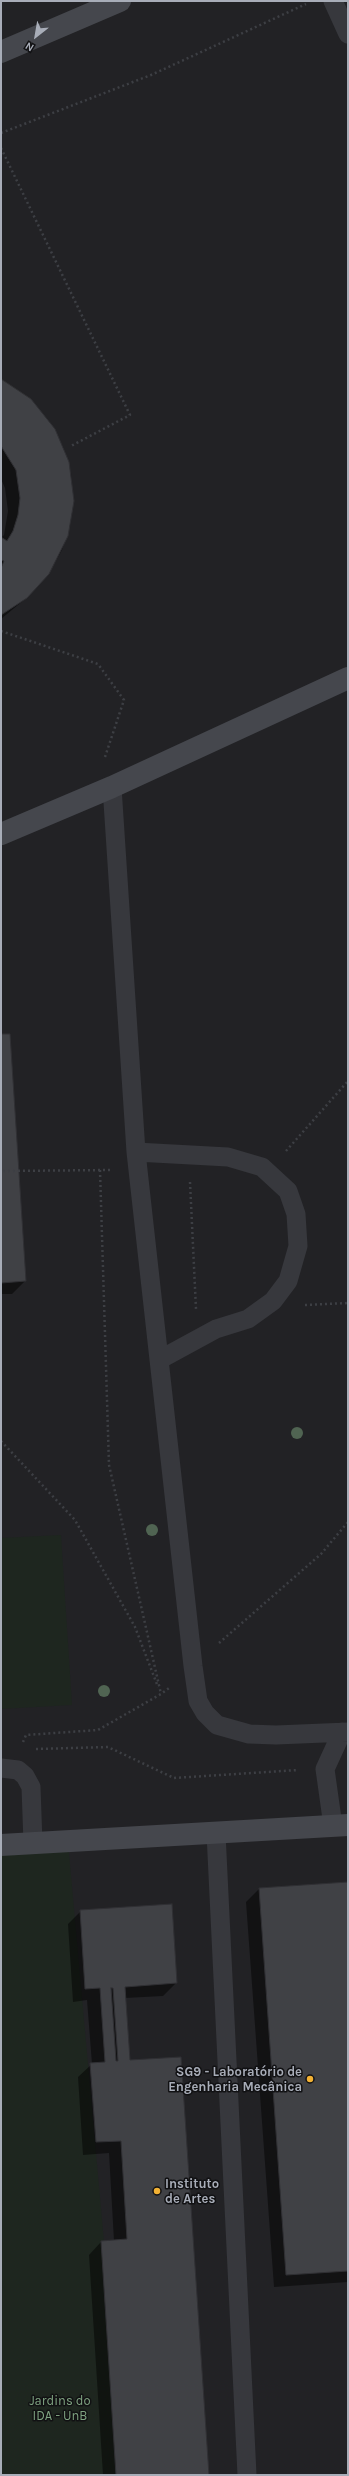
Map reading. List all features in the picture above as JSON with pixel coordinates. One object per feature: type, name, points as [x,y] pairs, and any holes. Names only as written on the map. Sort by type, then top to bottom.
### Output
[{"type":"street","points":[[1,52],[120,1]]},
{"type":"street","points":[[1,834],[112,787],[348,678]]},
{"type":"street","points":[[1,1845],[341,1826]]},
{"type":"lane","points":[[334,1],[348,34]]},
{"type":"lane","points":[[112,787],[137,1161],[192,1666],[198,1701],[205,1713],[217,1726],[249,1734],[345,1732],[325,1769],[341,1826]]},
{"type":"lane","points":[[137,1161],[228,1157],[262,1167],[288,1191],[296,1214],[298,1246],[288,1281],[274,1301],[248,1319],[216,1329],[159,1360]]},
{"type":"lane","points":[[1,1768],[18,1770],[25,1776],[31,1787],[33,1843]]},
{"type":"lane","points":[[216,1833],[247,2475]]},
{"type":"path","points":[[1,133],[151,75],[310,3]]},
{"type":"path","points":[[1,148],[130,415],[71,446]]},
{"type":"path","points":[[1,631],[98,664],[124,700],[103,762]]},
{"type":"path","points":[[3,1171],[100,1170],[137,1161]]},
{"type":"path","points":[[1,1441],[75,1520],[135,1627],[161,1694],[109,1465],[100,1170]]},
{"type":"path","points":[[190,1178],[197,1312]]},
{"type":"path","points":[[263,1308],[348,1303]]},
{"type":"path","points":[[35,1749],[108,1747],[174,1778],[325,1769]]},
{"type":"shaded area","points":[[1,1],[348,1],[348,2475],[1,2475]]},
{"type":"green space","points":[[61,1535],[72,1705],[1,1709],[1,1538]]},
{"type":"green space","name":"Jardins do IDA - UnB","points":[[68,1842],[125,2475],[1,2475],[1,1845]]},
{"type":"building","points":[[1,379],[31,399],[55,429],[69,462],[74,501],[68,536],[49,574],[27,598],[1,615],[1,568],[4,561],[1,560],[1,537],[7,541],[13,531],[18,515],[20,498],[16,470],[1,446]]},
{"type":"building","points":[[1,1034],[10,1034],[26,1281],[1,1283]]},
{"type":"building","name":"SG9 - Laboratório de Engenharia Mecânica","points":[[348,1882],[348,2271],[286,2275],[259,1888]]},
{"type":"building","name":"Instituto de Artes","points":[[172,1904],[177,1983],[125,1987],[130,2060],[181,2057],[209,2475],[116,2475],[101,2241],[127,2239],[121,2141],[96,2142],[90,2063],[105,2062],[100,1988],[85,1989],[80,1910]],"holes":[[[111,1988],[113,1988],[118,2061],[116,2061]]]},
{"type":"place","name":"SG9 - Laboratório de Engenharia Mecânica","points":[[310,2079]]},
{"type":"place","name":"Instituto de Artes","points":[[157,2191]]}]
